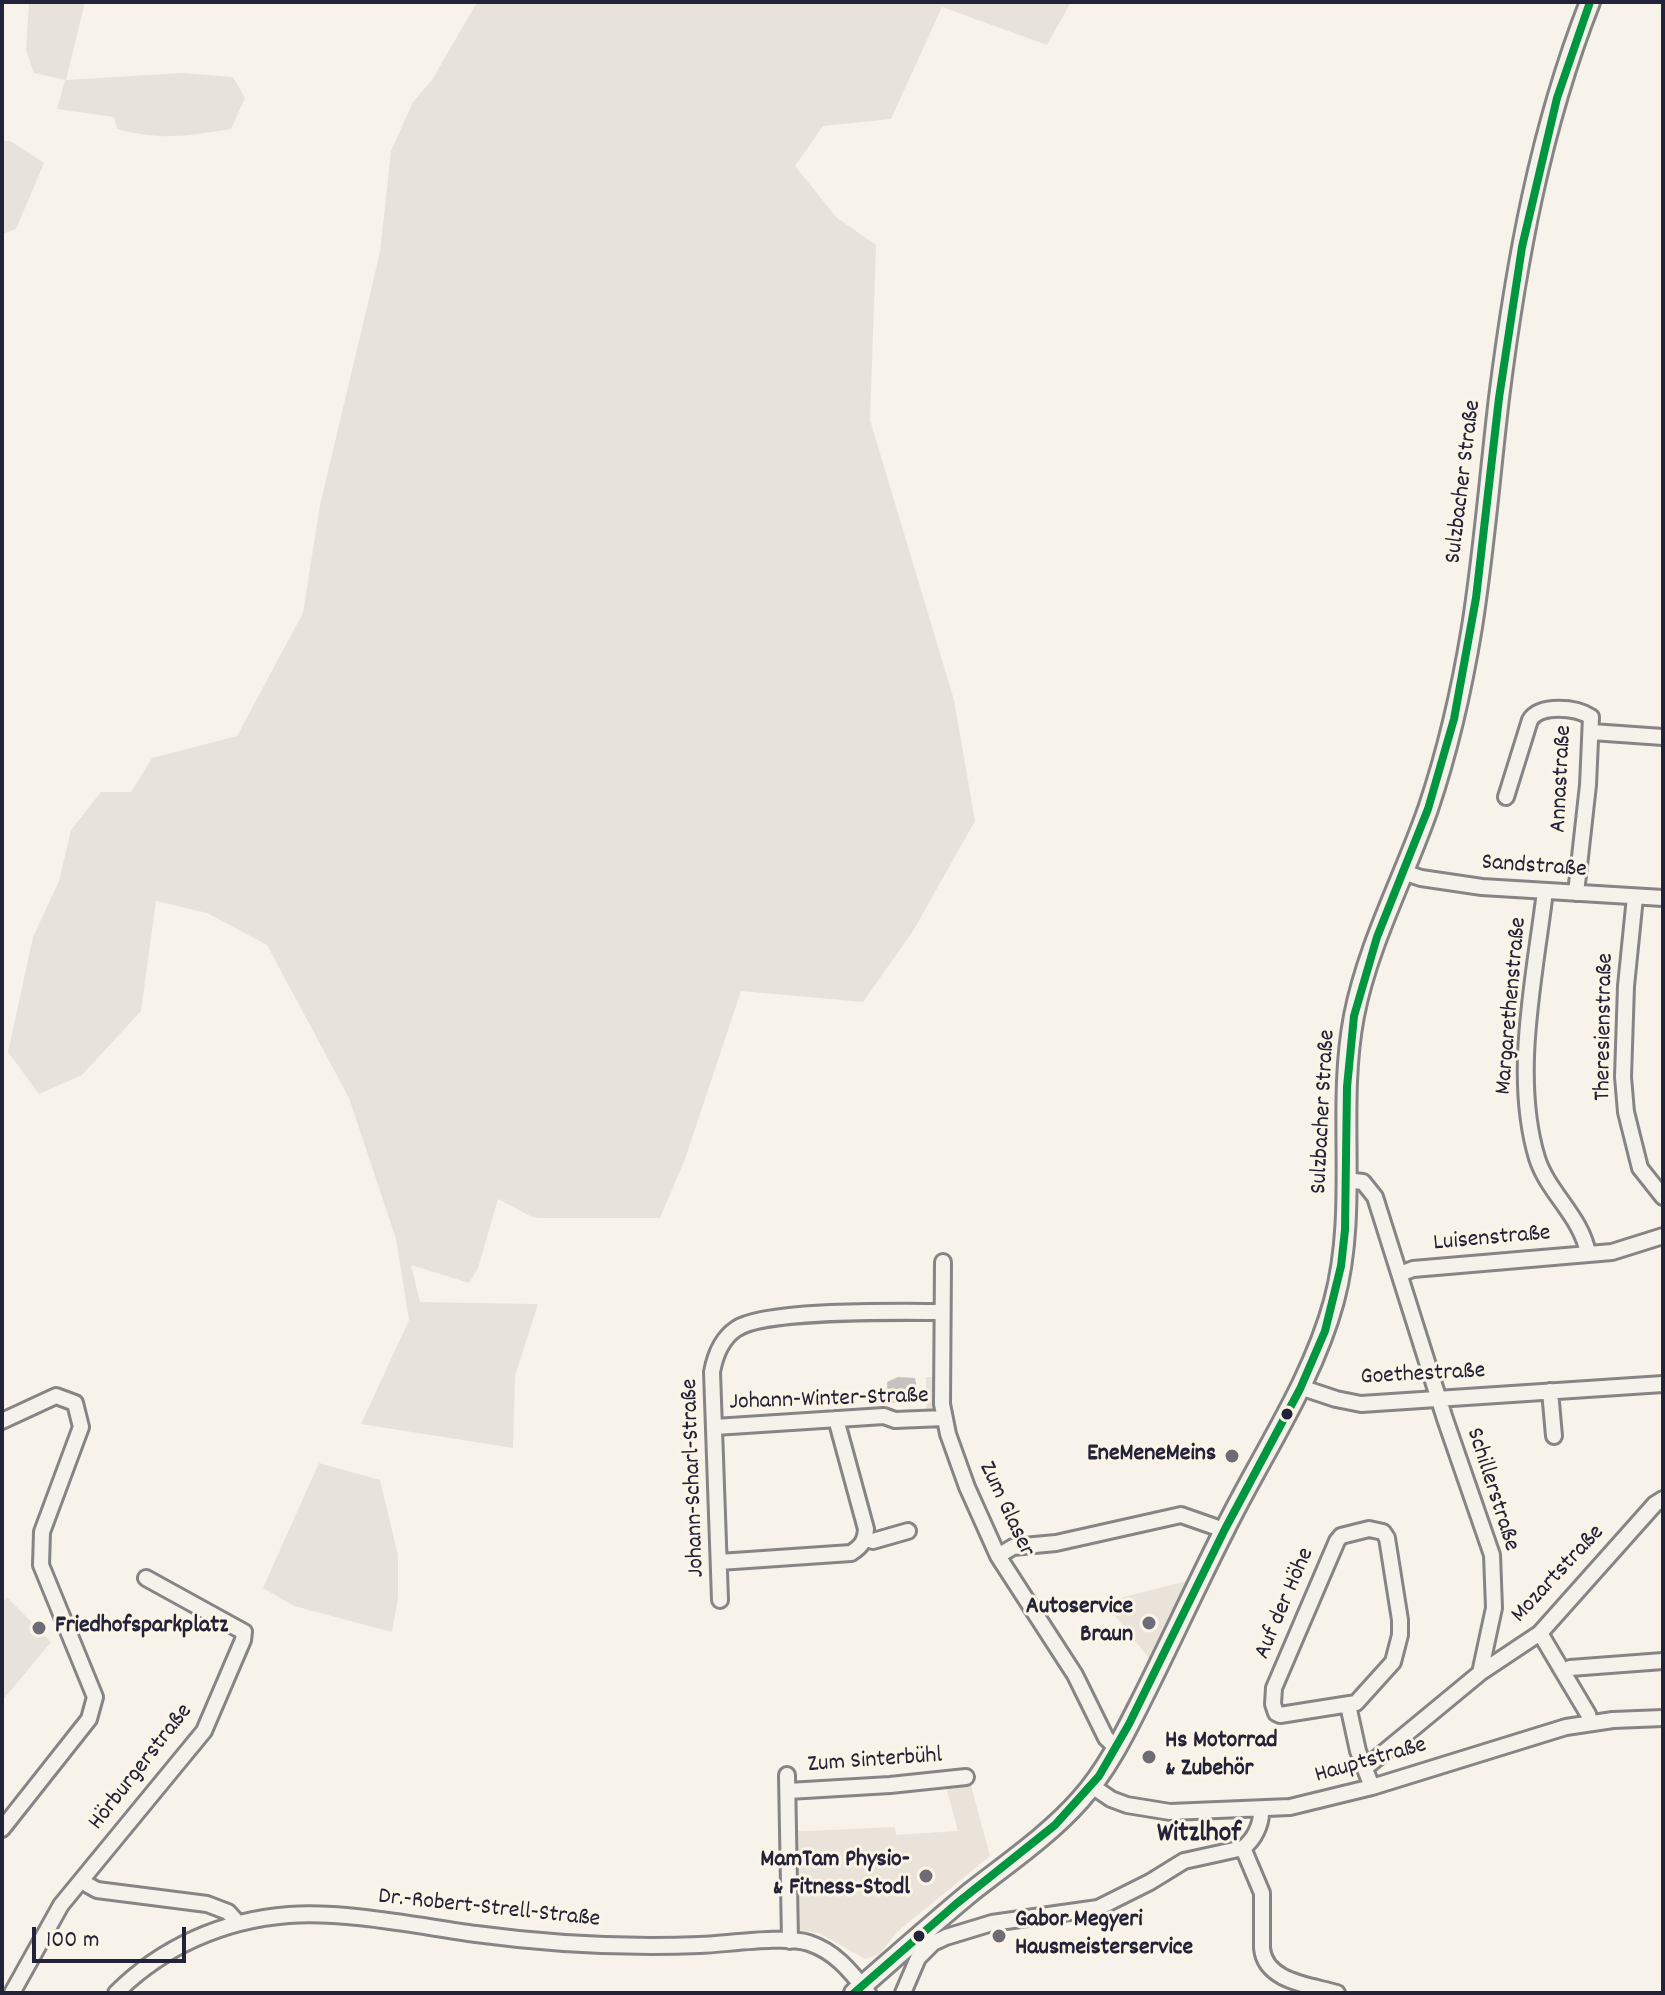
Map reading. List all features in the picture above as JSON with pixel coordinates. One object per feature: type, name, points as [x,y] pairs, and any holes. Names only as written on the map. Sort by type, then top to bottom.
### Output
[{"type":"main road","name":"Sulzbacher Straße","points":[[862,1991],[941,1917],[1053,1827],[1092,1786],[1117,1748],[1224,1530],[1300,1387],[1334,1303],[1344,1241],[1346,1087],[1354,1016],[1371,956],[1428,808],[1460,688],[1472,625],[1505,353],[1527,216],[1560,89],[1590,2]]},
{"type":"street","name":"Annastraße","points":[[1506,797],[1535,712],[1542,709],[1585,713],[1591,717],[1576,893]]},
{"type":"street","points":[[1592,732],[1663,737]]},
{"type":"street","name":"Sandstraße","points":[[1403,872],[1421,878],[1545,891],[1663,898]]},
{"type":"street","name":"Margarethenstraße","points":[[1545,891],[1527,1050],[1526,1099],[1531,1136],[1540,1167],[1585,1237],[1588,1254]]},
{"type":"street","name":"Theresienstraße","points":[[1635,897],[1626,986],[1624,1089],[1640,1168],[1663,1197]]},
{"type":"street","name":"Schillerstraße","points":[[1345,1180],[1363,1182],[1371,1189],[1492,1555],[1494,1608],[1480,1673]]},
{"type":"street","name":"Luisenstraße","points":[[1400,1274],[1413,1269],[1588,1254],[1633,1247],[1663,1236]]},
{"type":"street","name":"Zum Glaser","points":[[943,1262],[941,1378],[944,1418],[972,1501],[998,1556],[1075,1675],[1106,1738],[1117,1748]]},
{"type":"street","name":"Johann-Scharl-Straße","points":[[720,1600],[712,1372],[725,1339],[736,1329],[763,1319],[941,1312]]},
{"type":"street","name":"Goethestraße","points":[[1300,1387],[1361,1404],[1663,1384]]},
{"type":"street","points":[[1550,1391],[1554,1436]]},
{"type":"street","points":[[2,1421],[56,1396],[75,1403],[81,1427],[42,1532],[41,1565],[95,1697],[89,1719],[2,1829]]},
{"type":"street","name":"Johann-Winter-Straße","points":[[715,1427],[884,1416],[895,1420],[944,1418]]},
{"type":"street","points":[[719,1562],[851,1553],[861,1547],[866,1539],[866,1529],[836,1419]]},
{"type":"street","name":"Mozartstraße","points":[[1480,1673],[1540,1633],[1655,1504],[1663,1499]]},
{"type":"street","points":[[998,1556],[1013,1547],[1056,1543],[1181,1515],[1224,1530]]},
{"type":"street","name":"Auf der Höhe","points":[[1377,1529],[1387,1538],[1400,1635],[1393,1662],[1356,1703],[1348,1705],[1280,1715],[1276,1713],[1272,1697],[1337,1541],[1347,1534],[1377,1529]]},
{"type":"street","points":[[866,1539],[873,1541],[908,1531]]},
{"type":"street","name":"Hörburgerstraße","points":[[12,1993],[53,1916],[204,1731],[243,1640],[244,1632],[146,1578]]},
{"type":"street","points":[[1540,1633],[1590,1722]]},
{"type":"street","points":[[1563,1672],[1570,1668],[1663,1661]]},
{"type":"street","points":[[1365,1768],[1480,1673]]},
{"type":"street","points":[[1348,1705],[1358,1751],[1372,1787]]},
{"type":"street","name":"Hauptstraße","points":[[1092,1786],[1127,1805],[1170,1812],[1290,1807],[1372,1787],[1590,1722],[1663,1718]]},
{"type":"street","name":"Zum Sinterbühl","points":[[787,1775],[790,1941]]},
{"type":"street","name":"Zum Sinterbühl","points":[[788,1791],[966,1777]]},
{"type":"street","points":[[903,1993],[918,1958],[933,1943],[992,1923],[1098,1908],[1184,1861],[1243,1848],[1256,1832],[1262,1817],[1261,1810]]},
{"type":"street","points":[[1243,1848],[1262,1893],[1262,1948],[1269,1967],[1283,1978],[1337,1993]]},
{"type":"street","points":[[81,1881],[97,1890],[207,1904],[228,1912],[238,1923]]},
{"type":"street","name":"Dr.-Robert-Strell-Straße","points":[[116,1993],[160,1955],[194,1939],[238,1923],[289,1915],[330,1916],[506,1938],[658,1947],[807,1942],[841,1961],[862,1991]]},
{"type":"shaded area","points":[[29,2],[85,2],[66,80],[182,73],[233,77],[245,98],[231,129],[187,135],[147,135],[117,129],[114,117],[57,109],[65,80],[34,73],[26,50]]},
{"type":"shaded area","points":[[477,2],[1071,2],[1047,45],[942,7],[891,119],[823,126],[795,166],[836,217],[876,245],[870,420],[954,700],[975,821],[913,931],[863,1002],[741,991],[685,1159],[660,1218],[540,1218],[498,1199],[478,1268],[469,1283],[411,1265],[420,1302],[538,1304],[515,1376],[513,1448],[361,1424],[409,1320],[396,1239],[349,1098],[267,945],[207,913],[156,901],[141,1011],[82,1075],[39,1094],[8,1052],[33,937],[59,881],[71,830],[101,792],[131,792],[152,758],[237,736],[303,613],[320,505],[380,252],[391,151],[413,102],[432,80]]},
{"type":"shaded area","points":[[2,141],[10,141],[44,163],[16,229],[2,234]]},
{"type":"shaded area","points":[[898,1377],[915,1378],[916,1402],[892,1403],[888,1399],[887,1382]]},
{"type":"shaded area","points":[[926,1377],[935,1377],[937,1411],[926,1411]]},
{"type":"shaded area","points":[[319,1463],[380,1480],[398,1555],[398,1598],[392,1632],[294,1606],[263,1588]]},
{"type":"shaded area","points":[[1191,1580],[1152,1662],[1104,1602]]},
{"type":"shaded area","points":[[7,1597],[51,1642],[2,1701],[2,1603]]},
{"type":"shaded area","points":[[969,1778],[990,1856],[897,1932],[880,1954],[865,1959],[819,1933],[784,1928],[784,1832],[895,1827],[896,1835],[958,1831],[945,1783]]},
{"type":"transit line","points":[[854,1993],[956,1904],[1055,1825],[1099,1776],[1129,1724],[1225,1529],[1300,1389],[1325,1331],[1341,1266],[1345,1230],[1347,1087],[1354,1016],[1377,937],[1428,809],[1454,719],[1476,598],[1499,398],[1522,247],[1557,98],[1590,2]]},
{"type":"place","name":"EneMeneMeins","points":[[1232,1456]]},
{"type":"place","name":"Autoservice Braun","points":[[1149,1623]]},
{"type":"place","name":"Friedhofsparkplatz","points":[[39,1628]]},
{"type":"place","name":"Hs Motorrad & Zubehör","points":[[1149,1757]]},
{"type":"place","name":"MamTam Physio- & Fitness-Stodl","points":[[926,1876]]},
{"type":"place","name":"Gabor Megyeri Hausmeisterservice","points":[[999,1936]]},
{"type":"district","name":"Witzlhof","points":[[1199,1836]]}]
